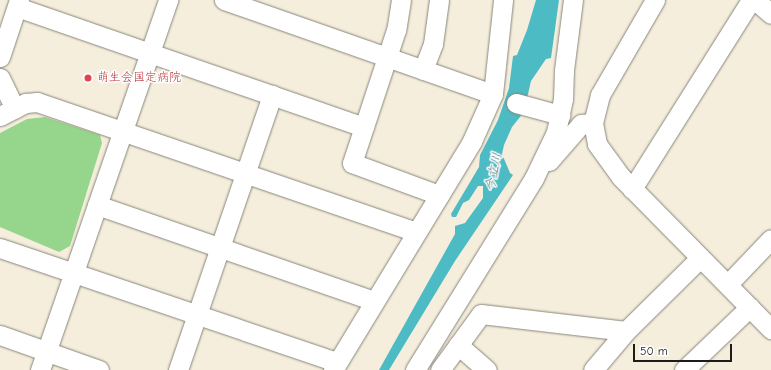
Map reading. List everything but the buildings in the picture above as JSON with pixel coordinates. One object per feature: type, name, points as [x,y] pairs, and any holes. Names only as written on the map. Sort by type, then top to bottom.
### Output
[{"type":"street","points":[[40,370],[168,0]]},
{"type":"street","points":[[224,0],[492,94]]},
{"type":"street","points":[[400,0],[396,30],[352,163],[439,195]]},
{"type":"street","points":[[423,70],[433,44],[439,0]]},
{"type":"street","points":[[0,248],[74,271],[198,314],[335,366],[472,141],[492,94],[503,0]]},
{"type":"street","points":[[416,370],[534,178],[556,132],[556,114],[574,0]]},
{"type":"street","points":[[655,0],[600,95],[593,123],[597,144],[632,189],[771,329]]},
{"type":"street","points":[[632,189],[751,0]]},
{"type":"street","points":[[755,0],[771,14]]},
{"type":"street","points":[[0,57],[18,3],[150,53],[364,127]]},
{"type":"street","points":[[0,78],[7,112],[26,103],[37,102],[416,232]]},
{"type":"street","points":[[178,370],[272,95]]},
{"type":"street","points":[[516,103],[556,114]]},
{"type":"street","points":[[534,178],[581,124],[593,123]]},
{"type":"street","points":[[97,205],[374,301]]},
{"type":"street","points":[[728,284],[771,239]]},
{"type":"street","points":[[593,370],[626,331],[700,258]]},
{"type":"street","points":[[684,370],[750,307]]},
{"type":"street","points":[[440,370],[481,314],[626,331]]},
{"type":"street","points":[[0,335],[98,370]]},
{"type":"street","points":[[458,345],[487,370]]},
{"type":"green space","points":[[45,117],[100,135],[102,143],[70,246],[59,252],[0,227],[0,133],[27,119]]},
{"type":"water","name":"今立川","points":[[536,0],[559,0],[551,58],[546,59],[531,81],[524,112],[512,127],[504,145],[502,154],[510,173],[513,175],[455,261],[389,370],[379,370],[455,234],[455,226],[465,223],[483,198],[483,186],[478,186],[469,200],[463,203],[456,217],[452,217],[451,214],[479,167],[480,155],[498,120],[509,88],[513,56],[517,55],[527,30]]},
{"type":"place","name":"萌生会国定病院","points":[[88,78]]}]
